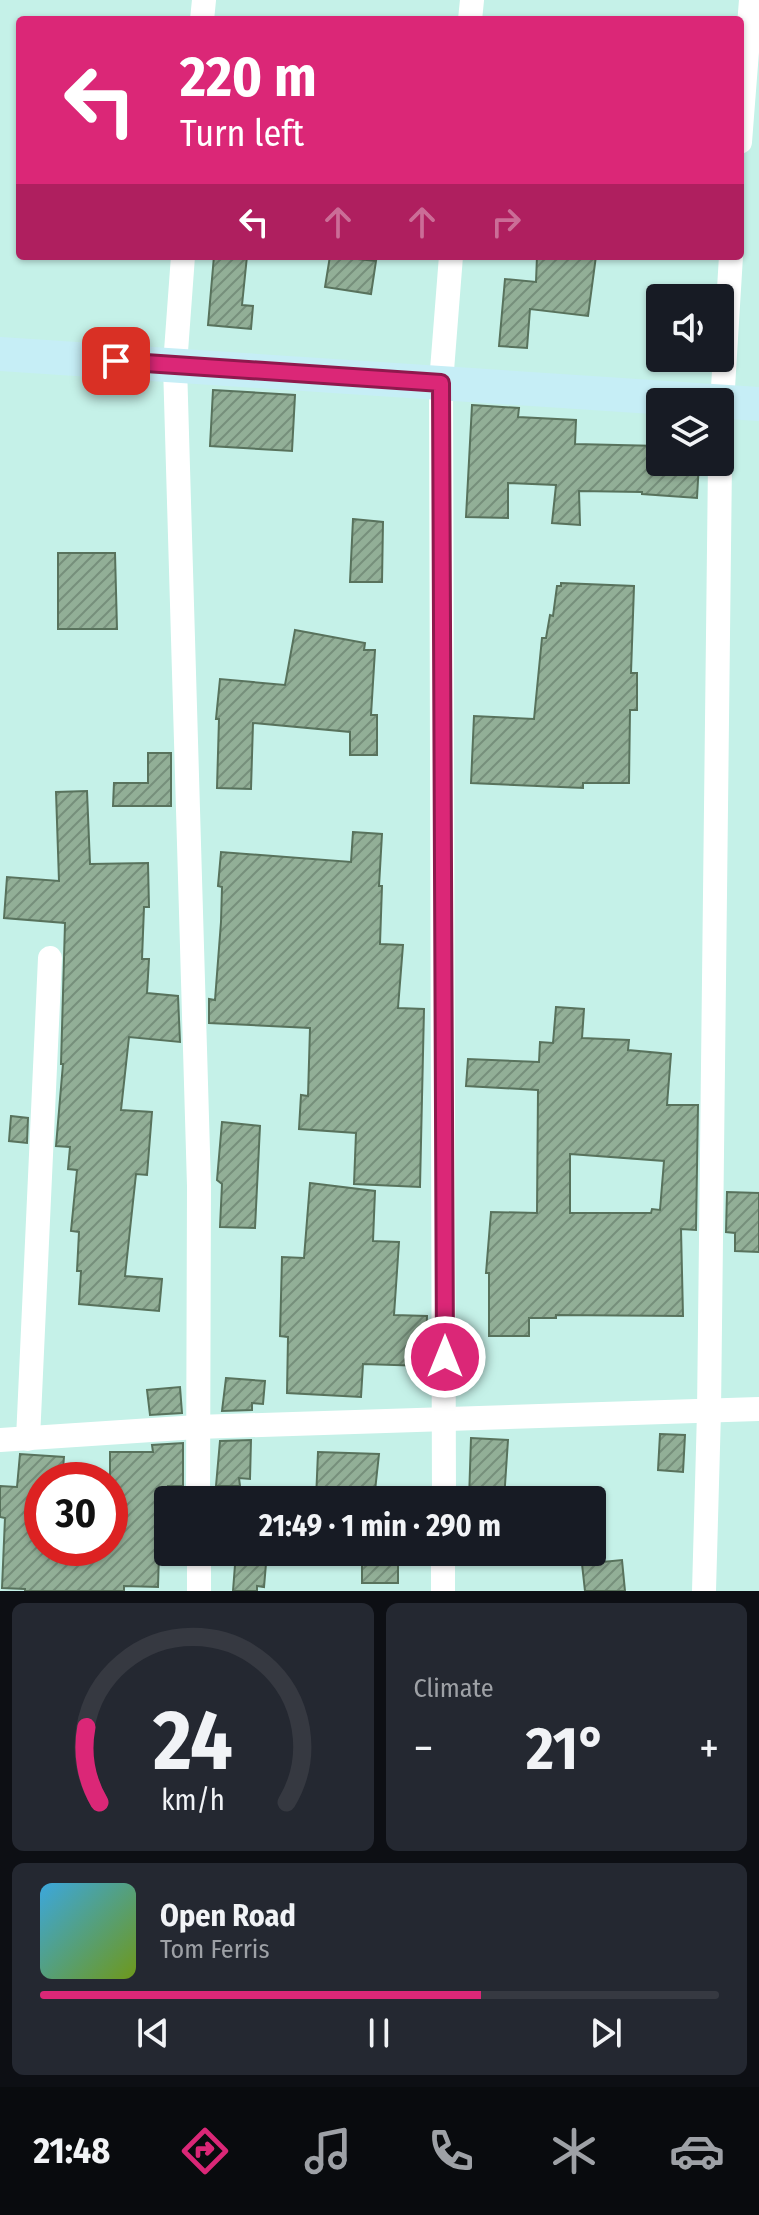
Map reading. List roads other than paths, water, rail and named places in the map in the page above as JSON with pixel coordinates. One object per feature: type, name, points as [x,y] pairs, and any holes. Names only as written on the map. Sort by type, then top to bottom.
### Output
[{"type":"street","points":[[744,90],[751,0]]},
{"type":"street","points":[[183,260],[175,365],[199,1186],[198,1486]]},
{"type":"street","points":[[444,1486],[441,383],[451,260]]},
{"type":"street","points":[[721,388],[731,260]]},
{"type":"street","points":[[0,354],[646,397]]},
{"type":"street","points":[[734,403],[759,404]]},
{"type":"street","points":[[704,1591],[709,1412],[720,476]]},
{"type":"street","points":[[28,1439],[50,958]]},
{"type":"street","points":[[0,1440],[197,1427],[759,1409]]},
{"type":"street","points":[[199,1566],[199,1591]]},
{"type":"street","points":[[443,1566],[443,1591]]}]
